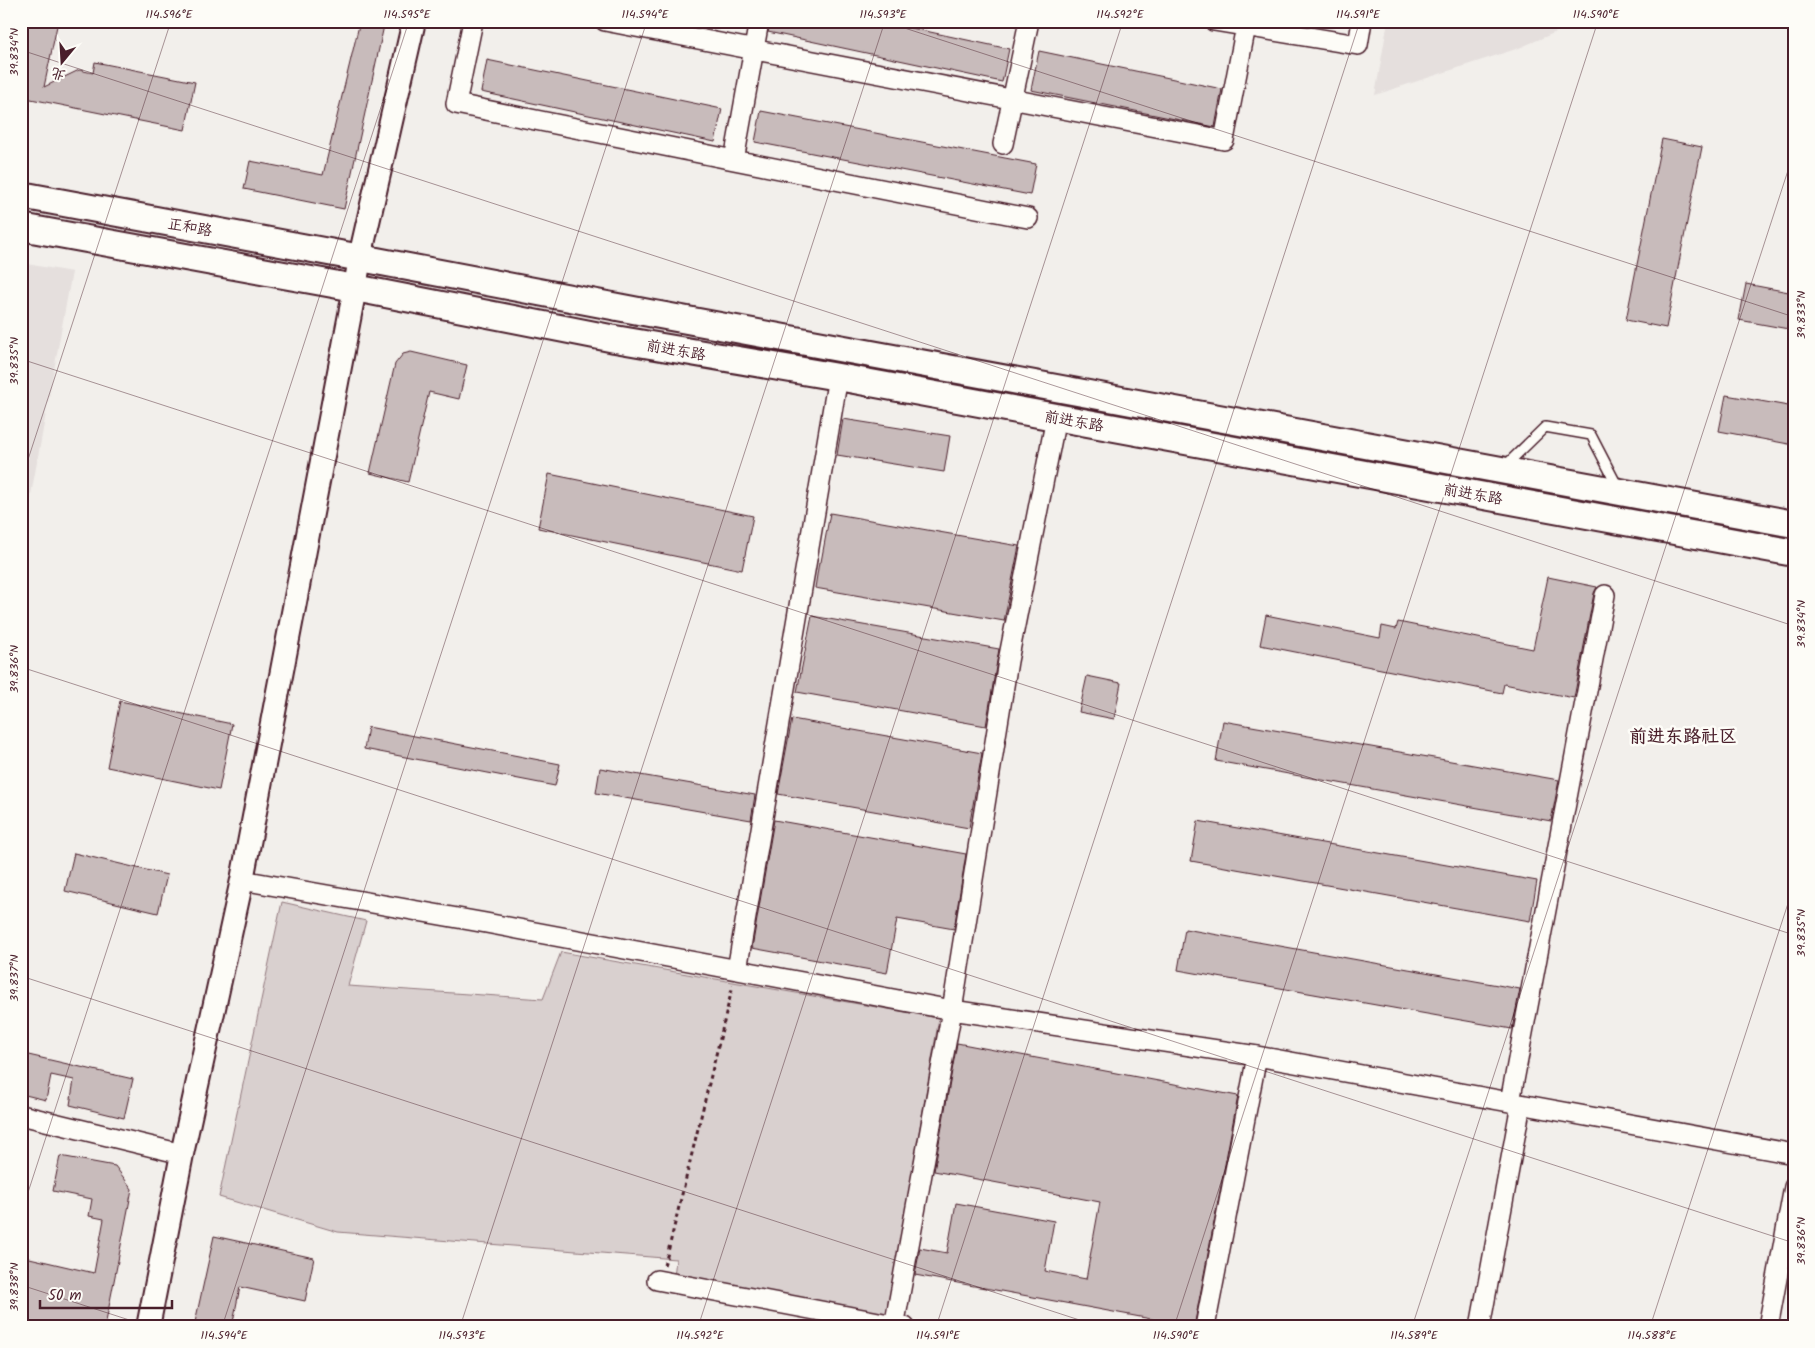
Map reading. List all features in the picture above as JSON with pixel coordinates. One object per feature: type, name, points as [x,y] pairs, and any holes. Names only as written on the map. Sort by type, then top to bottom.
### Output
[{"type":"main road","name":"正和路","points":[[21,195],[360,258]]},
{"type":"main road","name":"正和路","points":[[21,227],[355,288]]},
{"type":"main road","name":"前进东路","points":[[360,258],[1794,524]]},
{"type":"main road","name":"前进东路","points":[[355,288],[615,339],[838,377],[1794,553]]},
{"type":"street","points":[[148,1327],[182,1154],[242,880],[360,258],[414,21]]},
{"type":"street","points":[[473,21],[456,104],[1028,218]]},
{"type":"street","points":[[605,21],[1013,101],[1224,140],[1246,26]]},
{"type":"street","points":[[734,160],[759,21]]},
{"type":"street","points":[[1004,144],[1029,21]]},
{"type":"street","points":[[1214,21],[1358,45],[1362,21]]},
{"type":"street","points":[[737,970],[838,377]]},
{"type":"street","points":[[657,1280],[898,1326],[952,1010],[1008,661],[1056,418]]},
{"type":"street","points":[[1480,1327],[1515,1103],[1605,595]]},
{"type":"street","points":[[242,880],[952,1010],[1257,1056],[1794,1154]]},
{"type":"street","points":[[1205,1327],[1257,1056]]},
{"type":"street","points":[[21,1115],[182,1154]]},
{"type":"street","points":[[1768,1327],[1794,1187]]},
{"type":"lane","points":[[1501,469],[1545,427],[1591,435],[1620,492]]},
{"type":"path","points":[[657,1280],[668,1256],[737,970]]},
{"type":"shaded area","points":[[1388,21],[1582,21],[1519,48],[1375,95]]},
{"type":"shaded area","points":[[21,263],[72,272],[21,549]]},
{"type":"shaded area","points":[[282,902],[366,921],[348,986],[543,999],[561,952],[939,1018],[887,1317],[674,1277],[676,1259],[338,1232],[219,1197]]},
{"type":"building","points":[[21,21],[58,21],[44,87],[79,70],[93,73],[95,62],[195,82],[185,130],[21,97]]},
{"type":"building","points":[[360,21],[385,21],[344,209],[244,189],[250,161],[323,175]]},
{"type":"building","points":[[770,21],[879,21],[1009,49],[1002,82],[768,32]]},
{"type":"building","points":[[1039,51],[1222,89],[1215,127],[1031,90]]},
{"type":"building","points":[[487,60],[722,109],[715,142],[481,92]]},
{"type":"building","points":[[761,111],[1036,164],[1030,195],[755,142]]},
{"type":"building","points":[[1662,139],[1702,147],[1666,328],[1626,320]]},
{"type":"building","points":[[1746,284],[1794,293],[1794,330],[1739,320]]},
{"type":"building","points":[[411,352],[467,365],[459,399],[429,392],[408,482],[370,473],[395,364],[403,354]]},
{"type":"building","points":[[1726,395],[1794,407],[1794,445],[1719,431]]},
{"type":"building","points":[[843,419],[950,436],[944,472],[837,455]]},
{"type":"building","points":[[549,474],[753,516],[742,570],[538,528]]},
{"type":"building","points":[[830,513],[1019,546],[1004,621],[815,588]]},
{"type":"building","points":[[1548,577],[1597,587],[1594,593],[1574,698],[1504,684],[1502,693],[1260,645],[1266,615],[1380,638],[1382,626],[1396,629],[1398,622],[1533,649]]},
{"type":"building","points":[[812,616],[999,649],[986,726],[797,692]]},
{"type":"building","points":[[1087,676],[1121,683],[1114,719],[1079,712]]},
{"type":"building","points":[[120,701],[232,724],[219,790],[107,767]]},
{"type":"building","points":[[792,719],[982,753],[969,828],[778,794]]},
{"type":"building","points":[[1223,721],[1559,780],[1551,821],[1216,761]]},
{"type":"building","points":[[368,727],[560,764],[555,786],[364,749]]},
{"type":"building","points":[[600,768],[755,795],[751,820],[596,793]]},
{"type":"building","points":[[774,820],[966,854],[954,929],[897,919],[887,973],[752,948]]},
{"type":"building","points":[[1198,821],[1537,881],[1530,921],[1191,861]]},
{"type":"building","points":[[74,853],[167,875],[158,913],[65,891]]},
{"type":"building","points":[[1185,929],[1520,989],[1512,1029],[1178,970]]},
{"type":"building","points":[[957,1043],[1238,1096],[1194,1327],[915,1275],[920,1248],[947,1253],[956,1203],[1054,1221],[1045,1271],[1086,1279],[1100,1202],[934,1171]]},
{"type":"building","points":[[24,1054],[133,1079],[124,1118],[70,1105],[74,1080],[51,1075],[46,1100],[21,1094],[21,1067]]},
{"type":"building","points":[[60,1156],[115,1166],[132,1189],[105,1327],[21,1327],[21,1256],[94,1273],[104,1219],[89,1216],[92,1199],[53,1191]]},
{"type":"building","points":[[214,1236],[314,1258],[305,1301],[240,1287],[232,1327],[194,1327]]},
{"type":"district","name":"前进东路社区","points":[[1683,736]]}]
